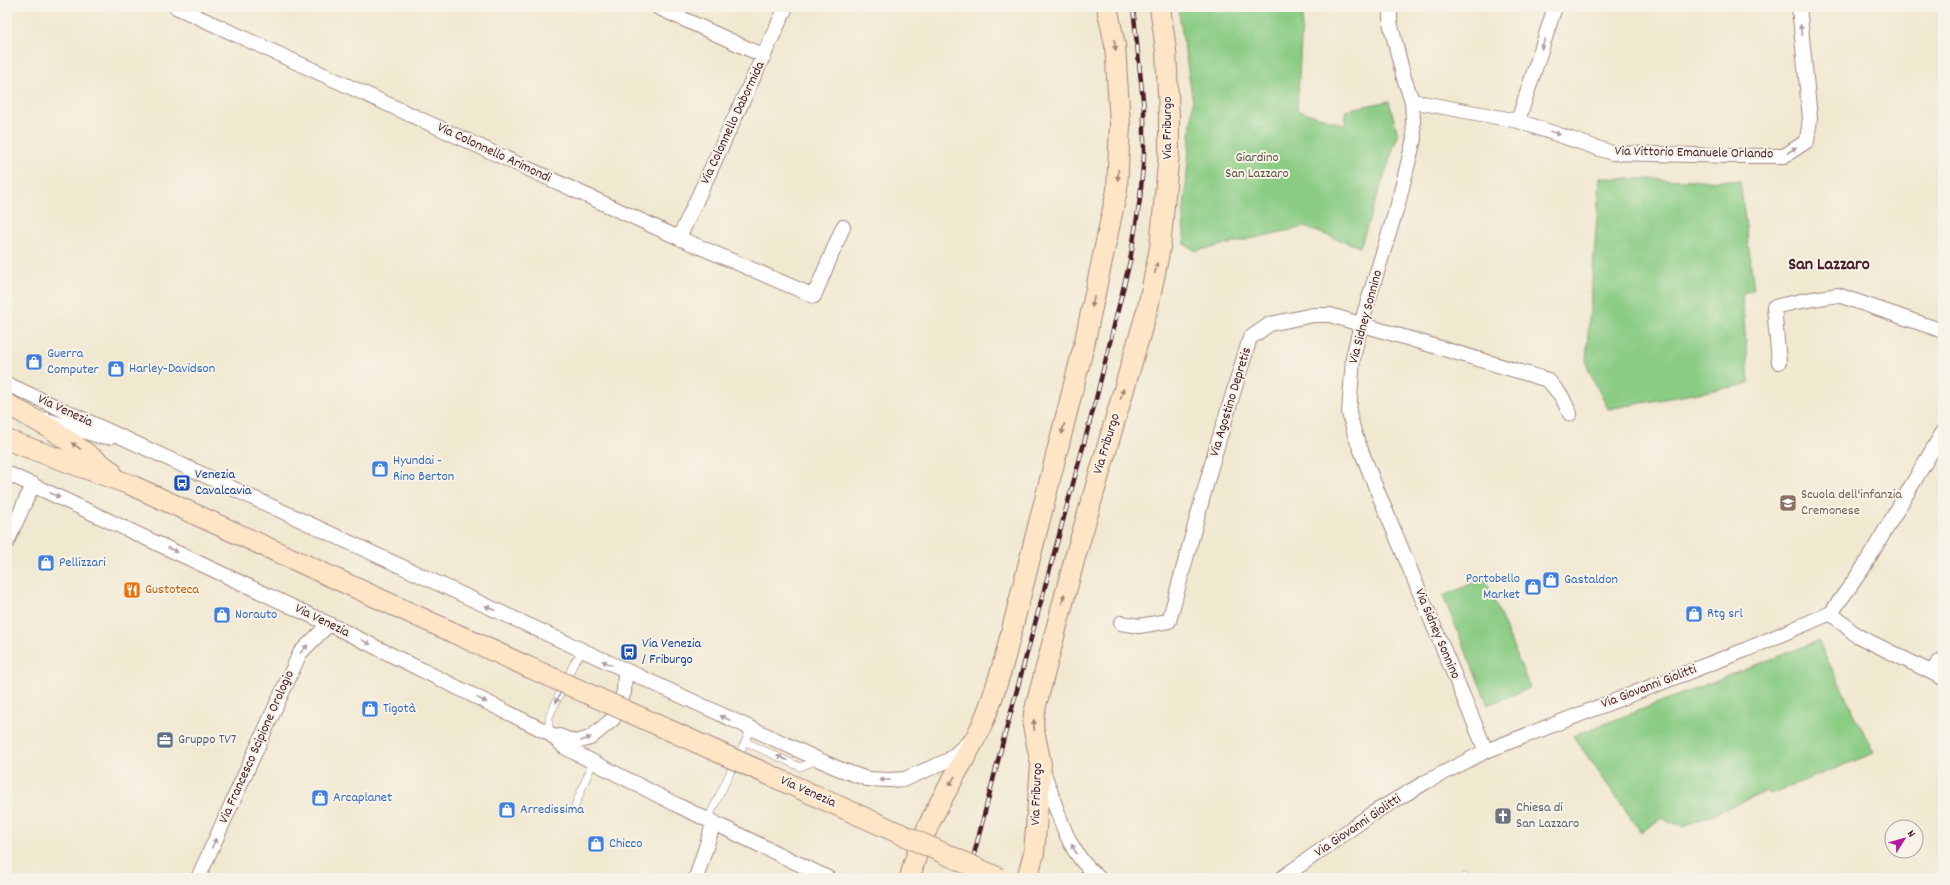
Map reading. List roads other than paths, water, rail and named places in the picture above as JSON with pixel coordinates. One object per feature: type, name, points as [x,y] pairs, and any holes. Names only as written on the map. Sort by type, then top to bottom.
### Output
[{"type":"street","name":"Via Colonnello Arimondi","points":[[176,7],[679,238],[814,296],[843,226]]},
{"type":"street","points":[[657,7],[764,56]]},
{"type":"street","name":"Via Colonnello Dabormida","points":[[679,238],[786,7]]},
{"type":"street","points":[[910,878],[917,854],[943,796],[977,734],[990,705],[1007,649],[1084,345],[1117,190],[1120,125],[1115,46],[1107,7]]},
{"type":"street","name":"Via Friburgo","points":[[1027,878],[1034,854],[1040,764],[1033,726],[1034,713],[1078,546],[1148,307],[1160,248],[1169,153],[1169,116],[1166,50],[1160,7]]},
{"type":"street","name":"Via Sidney Sonnino","points":[[1390,7],[1392,29],[1404,78],[1412,101],[1414,139],[1398,204],[1361,324],[1353,358],[1349,413],[1355,435],[1486,751]]},
{"type":"street","points":[[1518,121],[1555,7]]},
{"type":"street","name":"Via Vittorio Emanuele Orlando","points":[[1412,101],[1518,121],[1612,153],[1784,156],[1808,141],[1810,118],[1799,7]]},
{"type":"street","points":[[1779,362],[1774,307],[1801,300],[1838,295],[1943,331]]},
{"type":"street","name":"Via Agostino Depretis","points":[[1121,623],[1139,626],[1169,620],[1214,456],[1250,338],[1270,324],[1313,315],[1330,315],[1548,380],[1562,397],[1570,414]]},
{"type":"street","name":"Via Venezia","points":[[7,384],[124,437],[583,652],[748,735],[867,779],[905,779],[949,760],[977,734]]},
{"type":"street","name":"Via Venezia","points":[[7,404],[28,415],[76,446],[131,485]]},
{"type":"street","name":"Via Venezia","points":[[28,415],[70,426],[99,436],[124,437]]},
{"type":"street","points":[[1943,432],[1863,568],[1831,613],[1856,634],[1937,675],[1938,663],[1943,660]]},
{"type":"street","name":"Via Venezia","points":[[7,440],[131,485],[526,666],[999,878]]},
{"type":"street","name":"Via Venezia","points":[[7,473],[329,624],[548,733],[567,738],[575,742],[590,738],[613,719],[624,692],[625,672]]},
{"type":"street","points":[[7,542],[33,484]]},
{"type":"street","name":"Via Giovanni Giolitti","points":[[1285,877],[1373,813],[1426,782],[1486,751],[1746,650],[1831,613]]},
{"type":"street","name":"Via Francesco Scipione Orologio","points":[[198,878],[300,653],[329,624]]},
{"type":"street","name":"Via Venezia","points":[[548,733],[564,747],[828,878]]},
{"type":"street","points":[[1040,764],[1061,825],[1078,857],[1087,868],[1099,878]]},
{"type":"street","points":[[696,878],[711,821]]},
{"type":"lane","points":[[548,733],[549,717],[575,660],[583,652]]},
{"type":"lane","points":[[711,821],[748,735]]},
{"type":"lane","points":[[574,808],[593,762]]},
{"type":"railway","points":[[968,878],[1002,745],[1096,399],[1130,261],[1140,199],[1144,155],[1144,109],[1133,7]]},
{"type":"place","name":"Guerra Computer","points":[[34,362]]},
{"type":"place","name":"Harley-Davidson","points":[[116,369]]},
{"type":"place","name":"Hyundai - Rino Berton","points":[[380,469]]},
{"type":"place","name":"Venezia Cavalcavia","points":[[182,483]]},
{"type":"place","name":"Scuola dell'infanzia Cremonese","points":[[1788,503]]},
{"type":"place","name":"Pellizzari","points":[[46,563]]},
{"type":"place","name":"Gastaldon","points":[[1551,580]]},
{"type":"place","name":"Portobello Market","points":[[1533,587]]},
{"type":"place","name":"Gustoteca","points":[[132,590]]},
{"type":"place","name":"Rtg srl","points":[[1694,614]]},
{"type":"place","name":"Norauto","points":[[222,615]]},
{"type":"place","name":"Via Venezia / Friburgo","points":[[629,652]]},
{"type":"place","name":"Tigotà","points":[[370,709]]},
{"type":"place","name":"Gruppo TV7","points":[[165,740]]},
{"type":"place","name":"Arcaplanet","points":[[320,798]]},
{"type":"place","name":"Arredissima","points":[[507,810]]},
{"type":"place","name":"Chiesa di San Lazzaro","points":[[1503,816]]},
{"type":"place","name":"Chicco","points":[[596,844]]},
{"type":"district","name":"San Lazzaro","points":[[1829,265]]},
{"type":"park label","name":"Giardino San Lazzaro","points":[[1257,166]]}]
